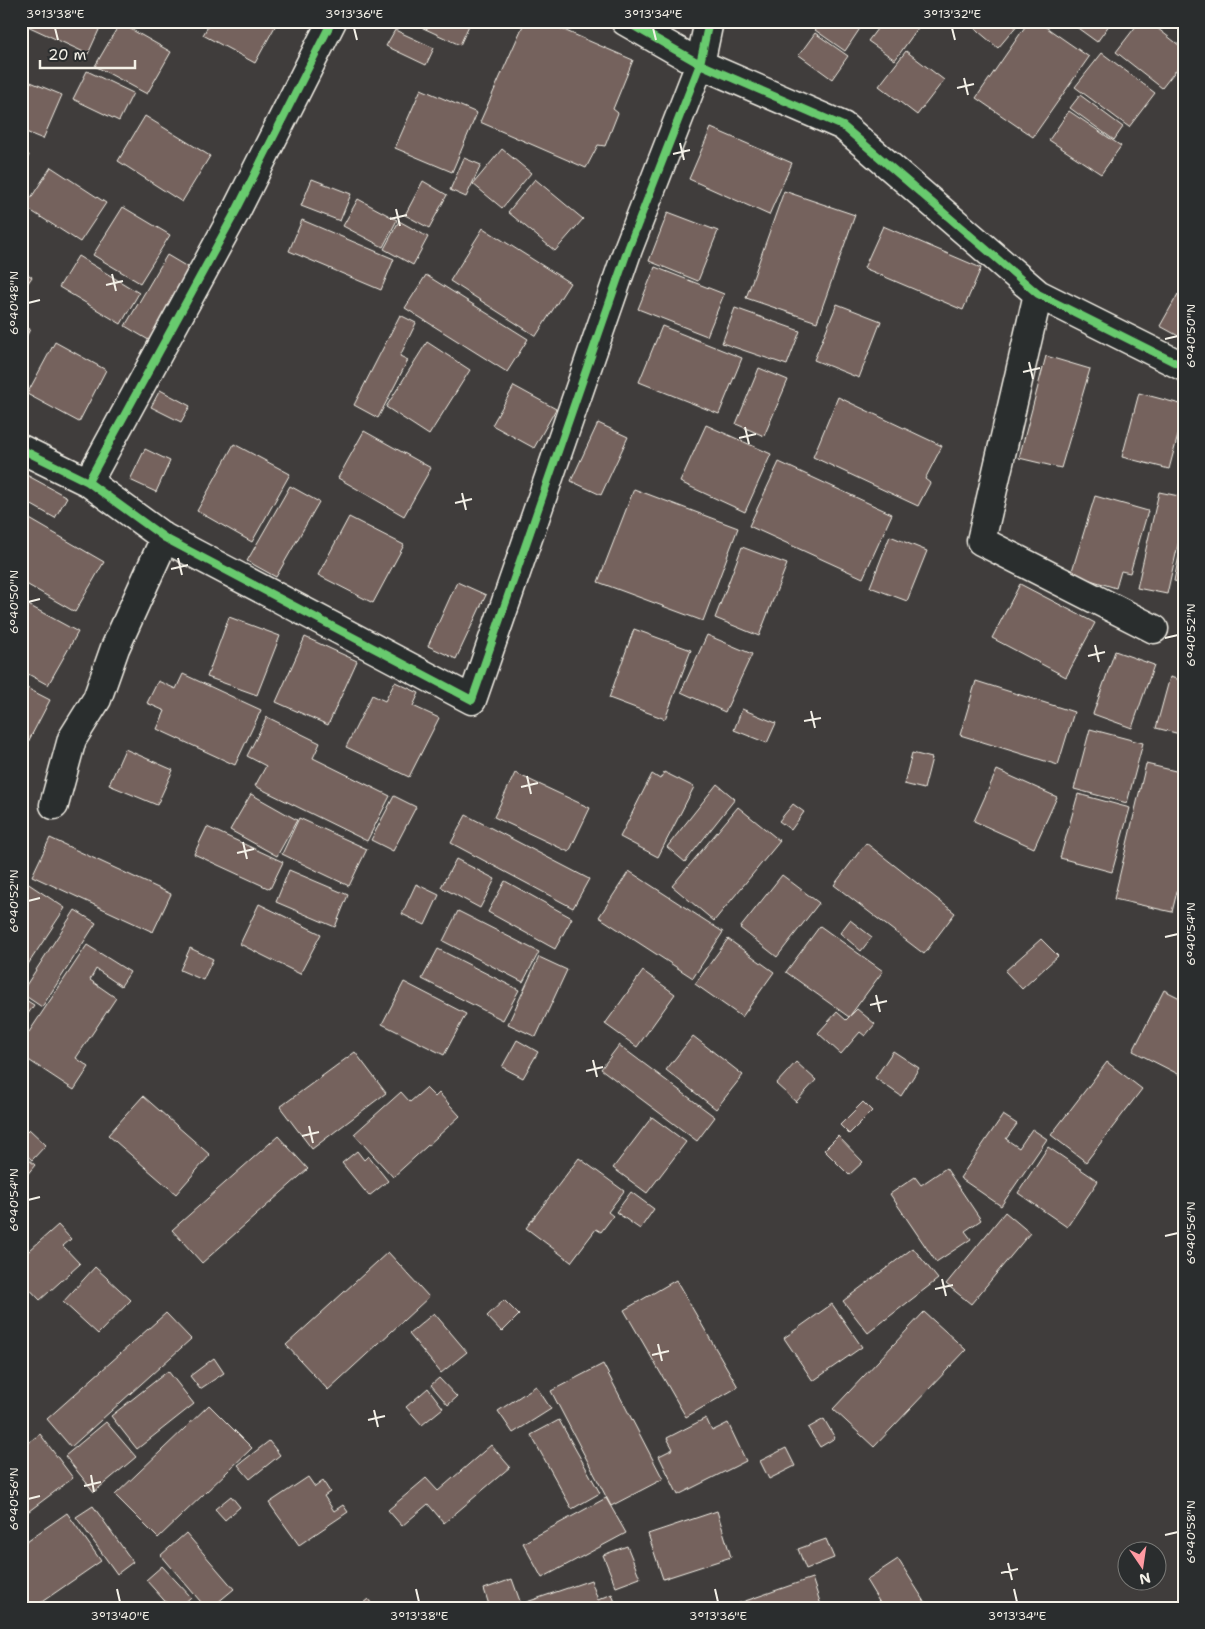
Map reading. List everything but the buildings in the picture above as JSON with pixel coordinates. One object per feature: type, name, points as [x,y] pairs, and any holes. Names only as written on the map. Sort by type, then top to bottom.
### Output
[{"type":"street","points":[[88,482],[237,209],[332,21]]},
{"type":"street","points":[[625,21],[700,64],[843,126],[1038,294],[1184,367]]},
{"type":"street","points":[[21,449],[88,482],[165,538],[472,700],[628,249],[700,64],[709,21]]},
{"type":"street","points":[[1038,294],[981,541],[1154,629]]},
{"type":"street","points":[[54,805],[72,739],[97,699],[115,648],[165,538]]},
{"type":"cycle path","points":[[88,482],[237,209],[332,21]]},
{"type":"cycle path","points":[[625,21],[700,64],[843,126],[1038,294],[1184,367]]},
{"type":"cycle path","points":[[21,449],[88,482],[165,538],[472,700],[628,249],[700,64],[709,21]]}]
